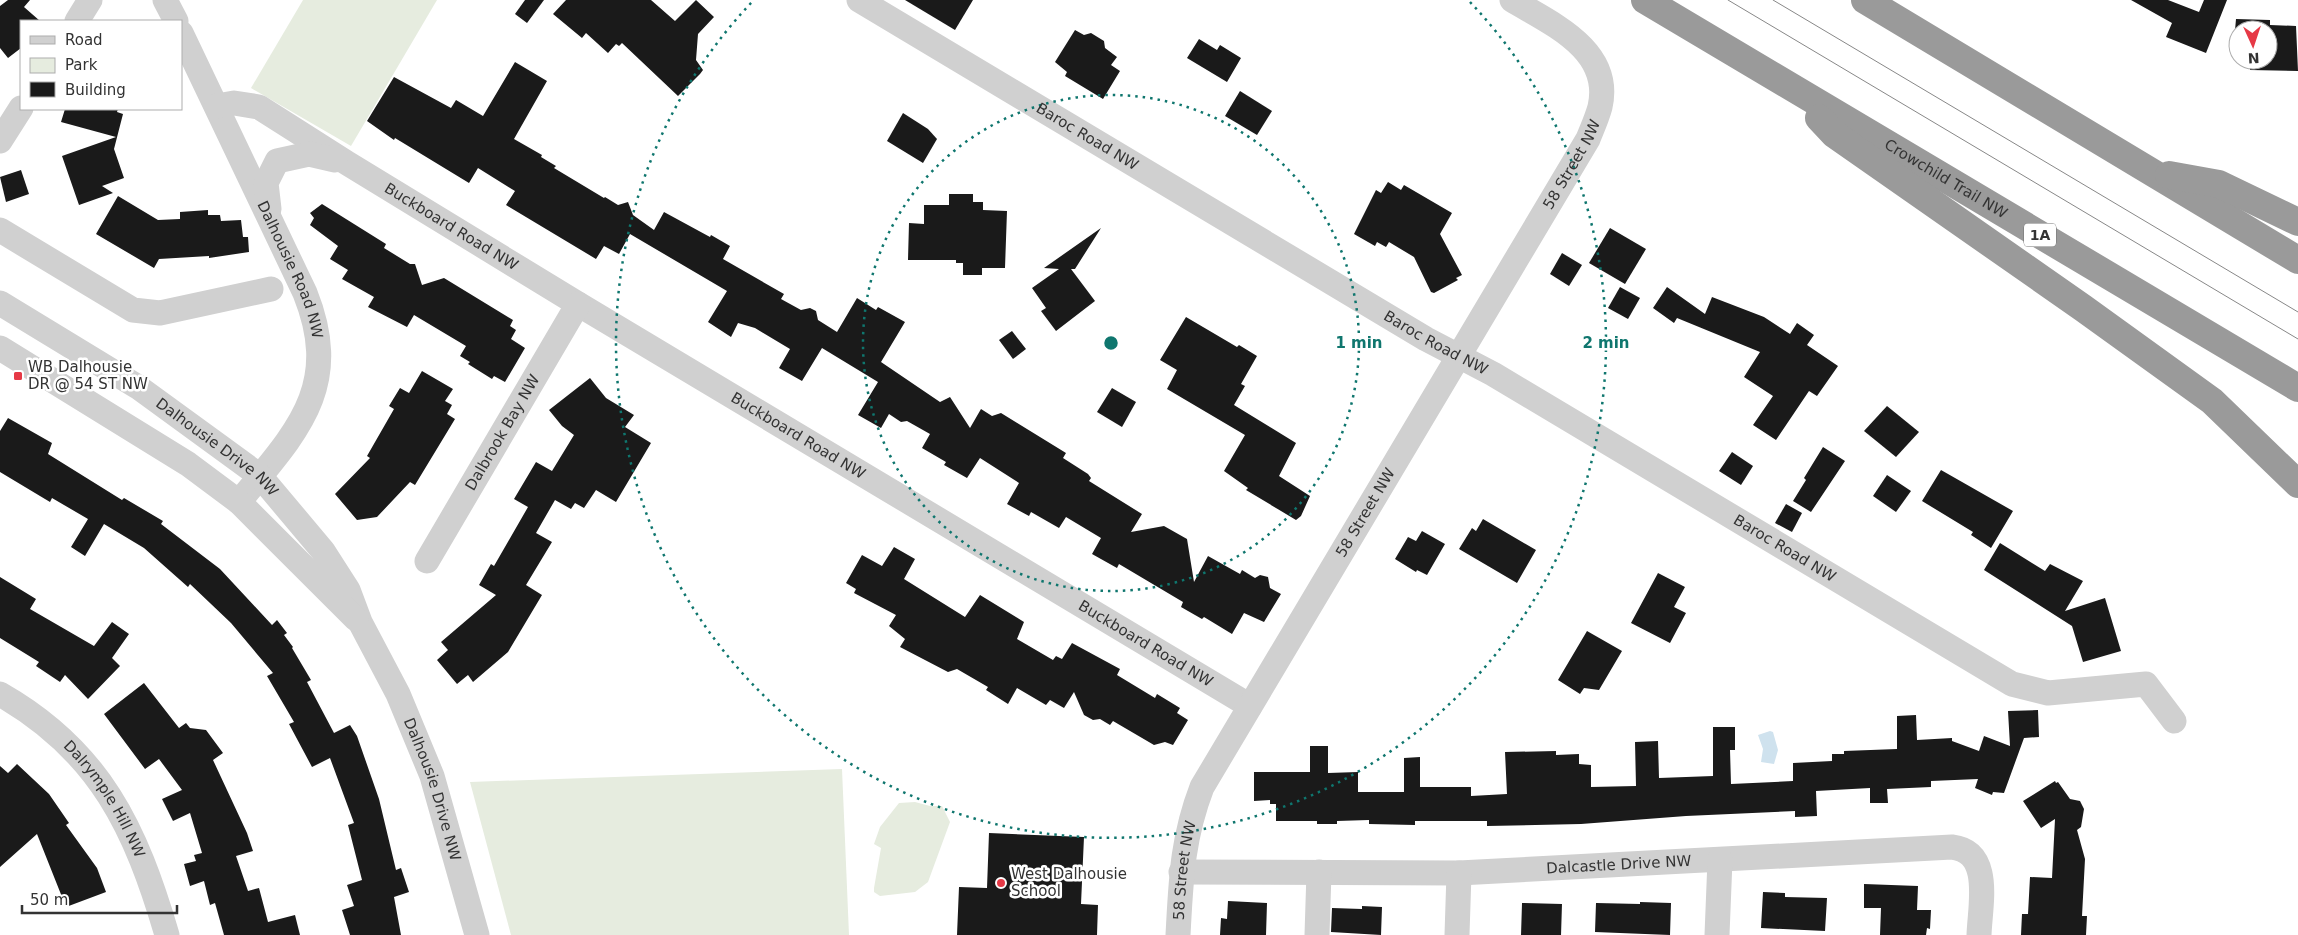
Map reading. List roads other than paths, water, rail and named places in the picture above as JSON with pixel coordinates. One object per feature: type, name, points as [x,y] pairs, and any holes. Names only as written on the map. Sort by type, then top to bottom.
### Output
[{"type":"highway","name":"Crowchild Trail NW","points":[[1645,0],[2298,388]]},
{"type":"highway","points":[[1865,0],[2298,260]]},
{"type":"highway","points":[[1782,82],[1834,134],[2083,308],[2212,401],[2298,484]]},
{"type":"highway","points":[[2154,173],[2219,184],[2298,222]]},
{"type":"street","points":[[78,20],[90,0]]},
{"type":"street","points":[[165,0],[175,20]]},
{"type":"street","name":"Baroc Road NW","points":[[859,0],[1426,339],[1461,356],[2012,684],[2048,693],[2146,684],[2174,721]]},
{"type":"street","name":"58 Street NW","points":[[1178,935],[1180,872],[1186,839],[1202,788],[1588,140],[1600,106],[1602,87],[1599,69],[1587,51],[1566,32],[1512,0]]},
{"type":"street","name":"Dalhousie Road NW","points":[[182,35],[312,309],[318,345],[318,362],[312,396],[302,422],[239,502]]},
{"type":"street","name":"Buckboard Road NW","points":[[217,106],[234,103],[259,107],[578,304],[1250,706]]},
{"type":"street","points":[[0,141],[20,110]]},
{"type":"street","name":"Buckboard Road NW","points":[[270,220],[266,183],[277,161],[309,154],[347,163]]},
{"type":"street","points":[[0,230],[133,310],[160,312],[271,289]]},
{"type":"street","name":"Dalhousie Drive NW","points":[[0,303],[138,387],[260,476],[323,551],[348,590],[360,622],[398,694],[432,776],[477,935]]},
{"type":"street","name":"Dalbrook Bay NW","points":[[427,561],[578,304]]},
{"type":"street","name":"Dalhousie Drive NW","points":[[0,348],[188,464],[239,502],[360,622]]},
{"type":"street","name":"Dalrymple Hill NW","points":[[0,694],[38,719],[61,738],[100,781],[116,805],[141,854],[167,935]]},
{"type":"street","name":"Dalcastle Drive NW","points":[[1180,872],[1459,873],[1959,848],[1972,855],[1981,870],[1979,935]]},
{"type":"street","points":[[1717,935],[1720,860]]},
{"type":"street","points":[[1317,935],[1319,872]]},
{"type":"street","points":[[1457,935],[1459,873]]},
{"type":"water","points":[[1770,731],[1773,732],[1778,750],[1774,764],[1761,762],[1763,749],[1758,735]]},
{"type":"tram line","points":[[1728,0],[2298,339]]},
{"type":"tram line","points":[[1773,0],[2298,312]]},
{"type":"place","name":"WB Dalhousie DR @ 54 ST NW","points":[[18,376]]},
{"type":"place","name":"West Dalhousie School","points":[[1001,883]]}]
